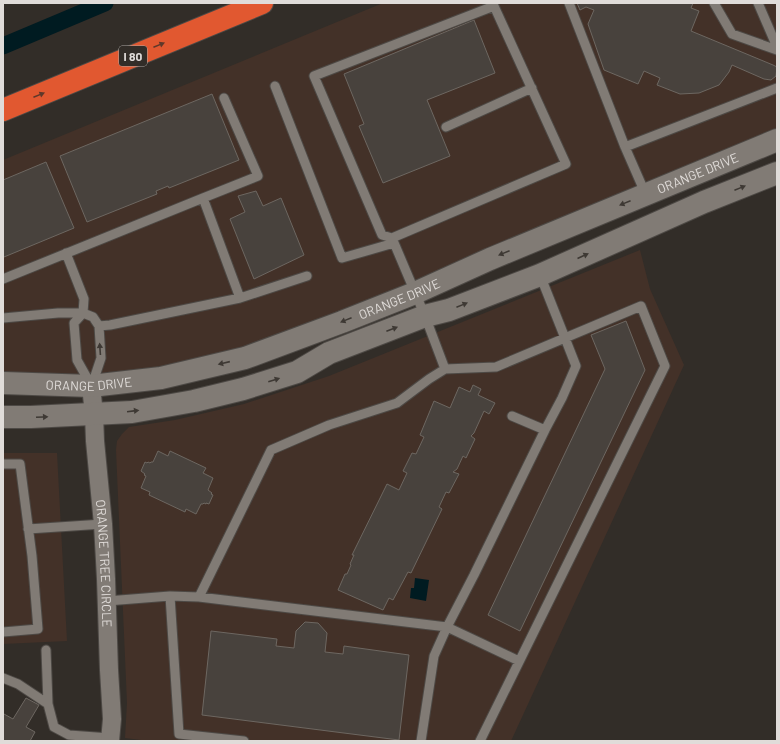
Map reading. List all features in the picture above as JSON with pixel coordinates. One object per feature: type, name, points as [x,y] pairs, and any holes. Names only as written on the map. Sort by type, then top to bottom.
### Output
[{"type":"highway","name":"I 80","points":[[3,110],[262,3]]},
{"type":"street","name":"ORANGE DRIVE","points":[[3,383],[91,386],[161,378],[245,358],[415,293],[490,259],[777,140]]},
{"type":"street","name":"ORANGE DRIVE","points":[[3,418],[132,412],[194,401],[243,389],[298,372],[329,353],[425,316],[449,310],[540,275],[704,202],[777,173]]},
{"type":"street","name":"ORANGE TREE CIRCLE","points":[[91,386],[94,414],[94,441],[103,524],[112,719],[110,740]]},
{"type":"lane","points":[[569,3],[625,147],[646,195]]},
{"type":"lane","points":[[714,3],[732,34],[777,50]]},
{"type":"lane","points":[[758,3],[777,47]]},
{"type":"lane","points":[[275,86],[342,258],[393,241],[566,164],[494,6],[314,76],[382,235],[393,241],[425,316],[445,370]]},
{"type":"lane","points":[[446,127],[532,88]]},
{"type":"lane","points":[[625,147],[777,88]]},
{"type":"lane","points":[[3,279],[258,176],[224,98]]},
{"type":"lane","points":[[203,198],[240,298]]},
{"type":"lane","points":[[66,253],[84,299],[83,313],[74,323],[77,360],[91,386]]},
{"type":"lane","points":[[420,741],[434,656],[447,626],[562,398],[576,366],[540,275]]},
{"type":"lane","points":[[98,326],[110,325],[240,298],[307,276]]},
{"type":"lane","points":[[199,598],[271,450],[329,425],[397,403],[429,379],[445,370],[496,367],[641,306],[665,366],[480,741]]},
{"type":"lane","points":[[3,318],[58,313],[83,313],[93,317],[98,326],[101,358],[91,386]]},
{"type":"lane","points":[[512,416],[545,430]]},
{"type":"lane","points":[[3,464],[20,464],[32,556],[38,629],[3,632]]},
{"type":"lane","points":[[28,529],[103,524]]},
{"type":"lane","points":[[107,601],[170,596],[199,598],[447,626],[519,661]]},
{"type":"lane","points":[[170,596],[178,738],[244,741]]},
{"type":"lane","points":[[46,650],[48,704],[54,727],[69,734],[110,740]]},
{"type":"lane","points":[[3,678],[18,684],[48,704]]},
{"type":"shaded area","points":[[383,3],[777,3],[777,136],[256,345],[161,371],[99,379],[3,379],[3,160]]},
{"type":"shaded area","points":[[640,250],[650,289],[684,365],[511,741],[149,741],[125,738],[127,703],[116,450],[117,441],[129,427],[175,420],[244,404],[329,376]]},
{"type":"shaded area","points":[[3,453],[57,453],[67,641],[3,644]]},
{"type":"water","points":[[415,578],[429,580],[426,601],[410,598],[411,588],[414,588]]},
{"type":"building","points":[[577,3],[693,3],[691,8],[699,11],[691,31],[777,67],[776,76],[771,80],[764,79],[732,65],[729,72],[719,85],[699,93],[680,94],[657,85],[660,78],[644,71],[638,84],[604,70],[588,24],[594,10],[586,7],[580,10]]},
{"type":"building","points":[[474,20],[495,73],[427,100],[450,156],[383,183],[359,126],[364,124],[344,74]]},
{"type":"building","points":[[212,94],[239,160],[169,188],[168,186],[156,191],[157,194],[87,222],[60,156]]},
{"type":"building","points":[[46,162],[74,228],[4,257],[3,180]]},
{"type":"building","points":[[256,191],[263,206],[281,198],[304,255],[254,279],[230,219],[245,212],[238,196]]},
{"type":"building","points":[[626,321],[645,370],[520,631],[488,615],[605,369],[591,335]]},
{"type":"building","points":[[473,385],[481,389],[478,395],[495,403],[489,414],[484,411],[474,433],[471,436],[475,439],[466,458],[463,456],[457,469],[453,472],[459,474],[449,493],[446,492],[439,507],[442,509],[411,573],[408,572],[393,600],[389,598],[383,610],[338,590],[351,565],[350,564],[354,555],[352,555],[387,484],[399,490],[407,473],[403,471],[412,453],[416,454],[424,437],[420,435],[434,401],[450,408],[459,387],[470,392]]},
{"type":"building","points":[[158,451],[168,456],[170,451],[206,468],[203,473],[213,478],[208,490],[213,495],[209,504],[201,504],[196,514],[186,509],[185,512],[149,495],[150,492],[141,488],[146,476],[141,471],[145,462],[153,462]]},
{"type":"building","points":[[305,622],[318,623],[327,633],[325,652],[343,654],[344,646],[409,655],[399,740],[202,715],[211,631],[277,639],[276,646],[294,648],[296,631]]},
{"type":"building","points":[[26,698],[39,705],[26,727],[35,732],[30,741],[3,741],[4,714],[13,719]]},
{"type":"waterway","points":[[3,46],[105,3]]}]
